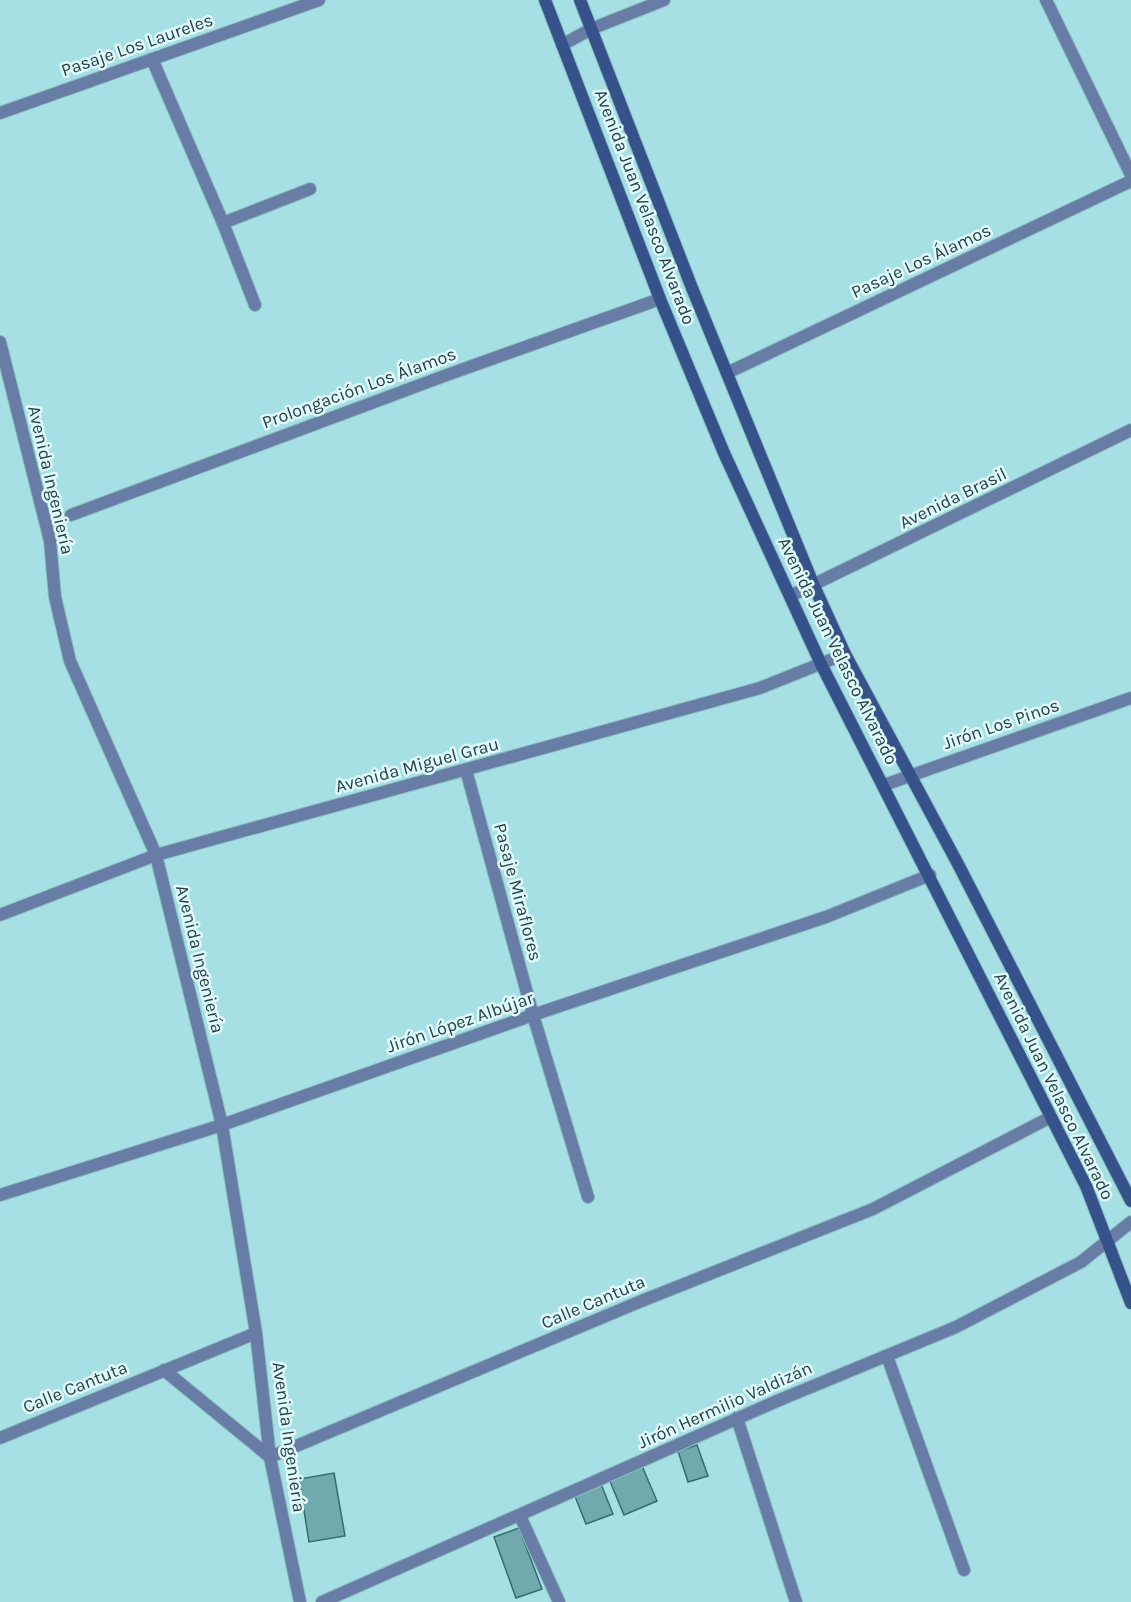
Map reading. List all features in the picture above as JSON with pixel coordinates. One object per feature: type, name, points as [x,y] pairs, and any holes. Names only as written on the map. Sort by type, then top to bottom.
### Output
[{"type":"street","name":"Pasaje Los Laureles","points":[[0,113],[320,0]]},
{"type":"street","name":"Avenida Juan Velasco Alvarado","points":[[545,0],[660,299],[724,453],[821,664],[1086,1186],[1131,1303]]},
{"type":"street","name":"Avenida Juan Velasco Alvarado","points":[[580,0],[727,373],[814,586],[845,654],[969,885],[1131,1201]]},
{"type":"street","points":[[562,45],[591,29],[664,0]]},
{"type":"street","points":[[1046,0],[1131,175]]},
{"type":"street","points":[[152,59],[223,223],[255,305]]},
{"type":"street","name":"Pasaje Los Álamos","points":[[727,373],[1131,181]]},
{"type":"street","points":[[223,223],[310,189]]},
{"type":"street","name":"Prolongación Los Álamos","points":[[71,514],[444,375],[660,299]]},
{"type":"street","name":"Avenida Ingeniería","points":[[0,342],[50,541],[55,597],[70,662],[156,855],[222,1125],[256,1333],[270,1457],[300,1602]]},
{"type":"street","name":"Avenida Brasil","points":[[790,596],[1131,430]]},
{"type":"street","name":"Avenida Miguel Grau","points":[[0,915],[156,855],[759,688],[845,654]]},
{"type":"street","name":"Jirón Los Pinos","points":[[884,785],[1131,698]]},
{"type":"street","name":"Pasaje Miraflores","points":[[466,770],[533,1015],[588,1197]]},
{"type":"street","name":"Jirón López Albújar","points":[[0,1195],[222,1125],[533,1015],[826,917],[930,875]]},
{"type":"street","name":"Calle Cantuta","points":[[270,1457],[639,1302],[873,1209],[1051,1117]]},
{"type":"street","name":"Jirón Hermilio Valdizán","points":[[322,1602],[737,1418],[956,1327],[1081,1262],[1131,1222]]},
{"type":"street","name":"Calle Cantuta","points":[[0,1438],[256,1333]]},
{"type":"street","points":[[887,1356],[964,1570]]},
{"type":"street","points":[[164,1370],[270,1457]]},
{"type":"street","points":[[737,1418],[796,1602]]},
{"type":"street","points":[[520,1516],[559,1602]]},
{"type":"building","points":[[697,1445],[708,1476],[688,1482],[678,1451]]},
{"type":"building","points":[[642,1466],[657,1501],[624,1515],[609,1479]]},
{"type":"building","points":[[334,1473],[345,1536],[309,1542],[299,1479]]},
{"type":"building","points":[[601,1484],[613,1514],[586,1524],[574,1494]]},
{"type":"building","points":[[519,1528],[542,1589],[516,1598],[494,1537]]}]
